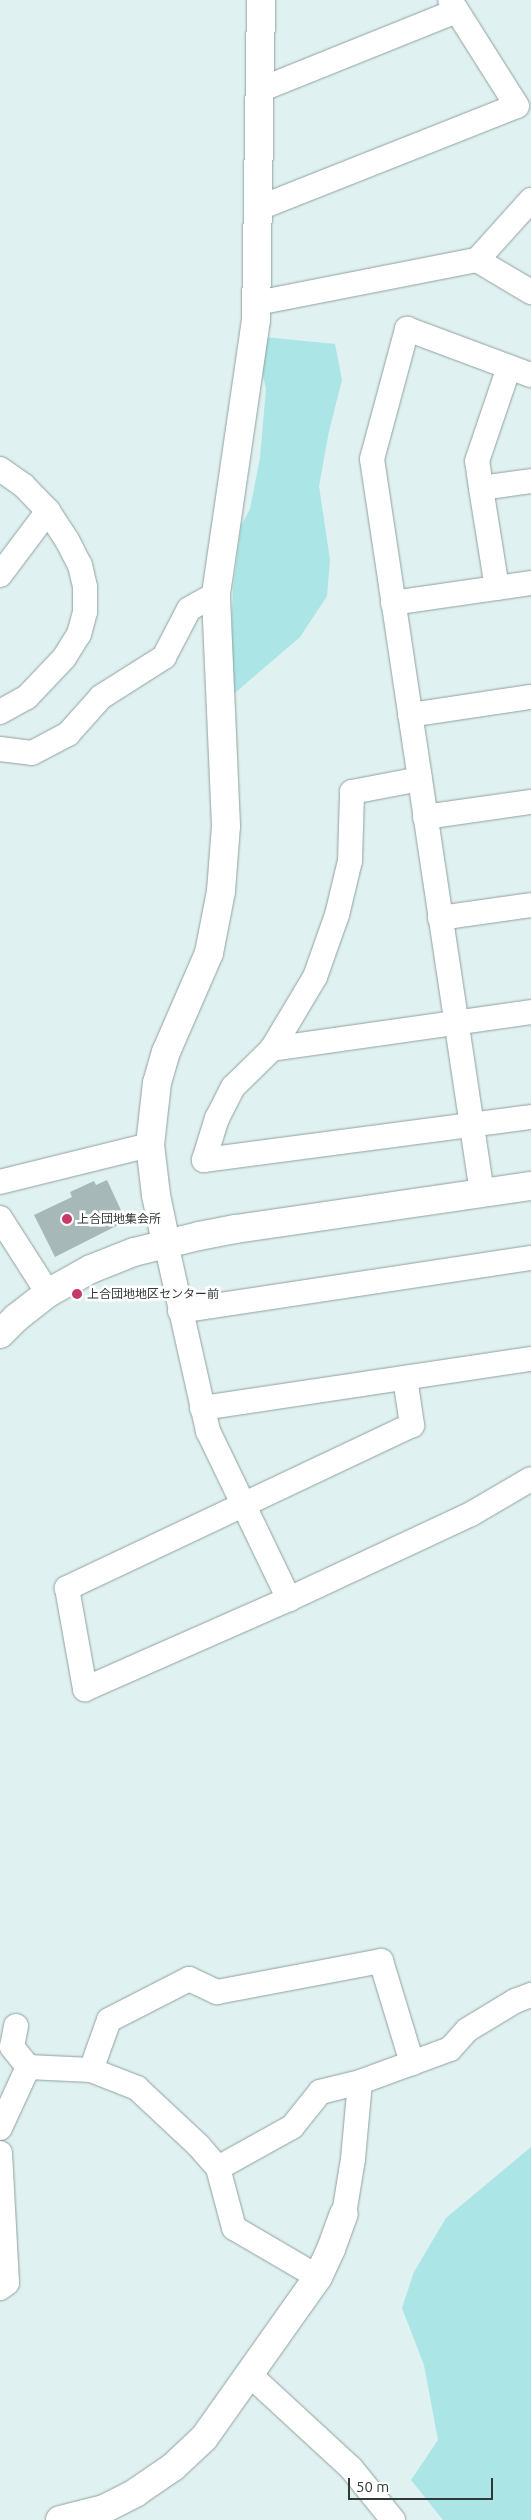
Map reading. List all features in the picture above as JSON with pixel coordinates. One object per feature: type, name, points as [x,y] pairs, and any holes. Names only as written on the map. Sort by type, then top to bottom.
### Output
[{"type":"street","points":[[261,0],[256,320],[216,594],[226,826],[221,891],[210,953],[166,1052],[157,1083],[150,1146],[156,1195],[180,1311],[208,1431],[289,1599]]},
{"type":"street","points":[[259,208],[517,106],[453,5],[260,90]]},
{"type":"street","points":[[257,303],[477,260],[531,200]]},
{"type":"street","points":[[477,260],[531,292]]},
{"type":"street","points":[[482,1193],[372,459],[407,328],[520,371],[477,461],[497,588]]},
{"type":"street","points":[[0,469],[24,486],[48,511],[80,565],[85,587],[85,612],[79,634],[64,658],[27,697],[0,712]]},
{"type":"street","points":[[481,488],[531,481]]},
{"type":"street","points":[[0,575],[48,511]]},
{"type":"street","points":[[393,603],[531,583]]},
{"type":"street","points":[[0,749],[32,753],[68,734],[101,697],[164,657],[189,609],[216,594]]},
{"type":"street","points":[[410,715],[531,697]]},
{"type":"street","points":[[420,779],[352,792],[350,861],[337,914],[315,977],[272,1049],[233,1087],[217,1118],[204,1160],[531,1117]]},
{"type":"street","points":[[426,817],[531,802]]},
{"type":"street","points":[[440,918],[531,905]]},
{"type":"street","points":[[272,1049],[531,1012]]},
{"type":"street","points":[[0,1182],[150,1146]]},
{"type":"street","points":[[0,1334],[16,1318],[48,1293],[90,1269],[134,1252],[166,1243],[236,1229],[531,1186]]},
{"type":"street","points":[[0,1218],[48,1293]]},
{"type":"street","points":[[180,1311],[531,1258]]},
{"type":"street","points":[[202,1408],[531,1359]]},
{"type":"street","points":[[405,1378],[412,1425],[68,1588],[85,1689],[289,1599],[470,1514],[531,1479]]},
{"type":"street","points":[[91,2070],[109,2020],[189,1979],[217,1992],[381,1961],[412,2063]]},
{"type":"street","points":[[218,2168],[292,2127],[320,2092],[360,2082],[450,2049],[467,2030],[515,2001],[531,1995]]},
{"type":"street","points":[[16,2026],[12,2047],[28,2067],[91,2070],[138,2088],[199,2146],[218,2168],[234,2228],[318,2276]]},
{"type":"street","points":[[0,2128],[28,2067]]},
{"type":"street","points":[[60,2520],[104,2508],[135,2494],[173,2467],[204,2438],[318,2276],[331,2249],[344,2214],[353,2159],[360,2082]]},
{"type":"street","points":[[0,2154],[7,2284],[0,2288]]},
{"type":"street","points":[[249,2374],[351,2468],[393,2520]]},
{"type":"shaded area","points":[[254,336],[335,344],[342,380],[329,431],[319,486],[330,560],[327,596],[300,637],[221,705],[231,639],[233,588],[241,526],[250,509],[260,458],[266,389]]},
{"type":"shaded area","points":[[531,2147],[531,2520],[443,2520],[411,2480],[438,2440],[424,2365],[402,2308],[414,2272],[446,2218]]},
{"type":"building","name":"上合団地集会所","points":[[107,1180],[126,1221],[55,1257],[34,1215],[72,1197],[70,1192],[94,1181],[96,1185]]},
{"type":"place","name":"上合団地集会所","points":[[67,1219]]},
{"type":"place","name":"上合団地地区センター前","points":[[77,1294]]}]
